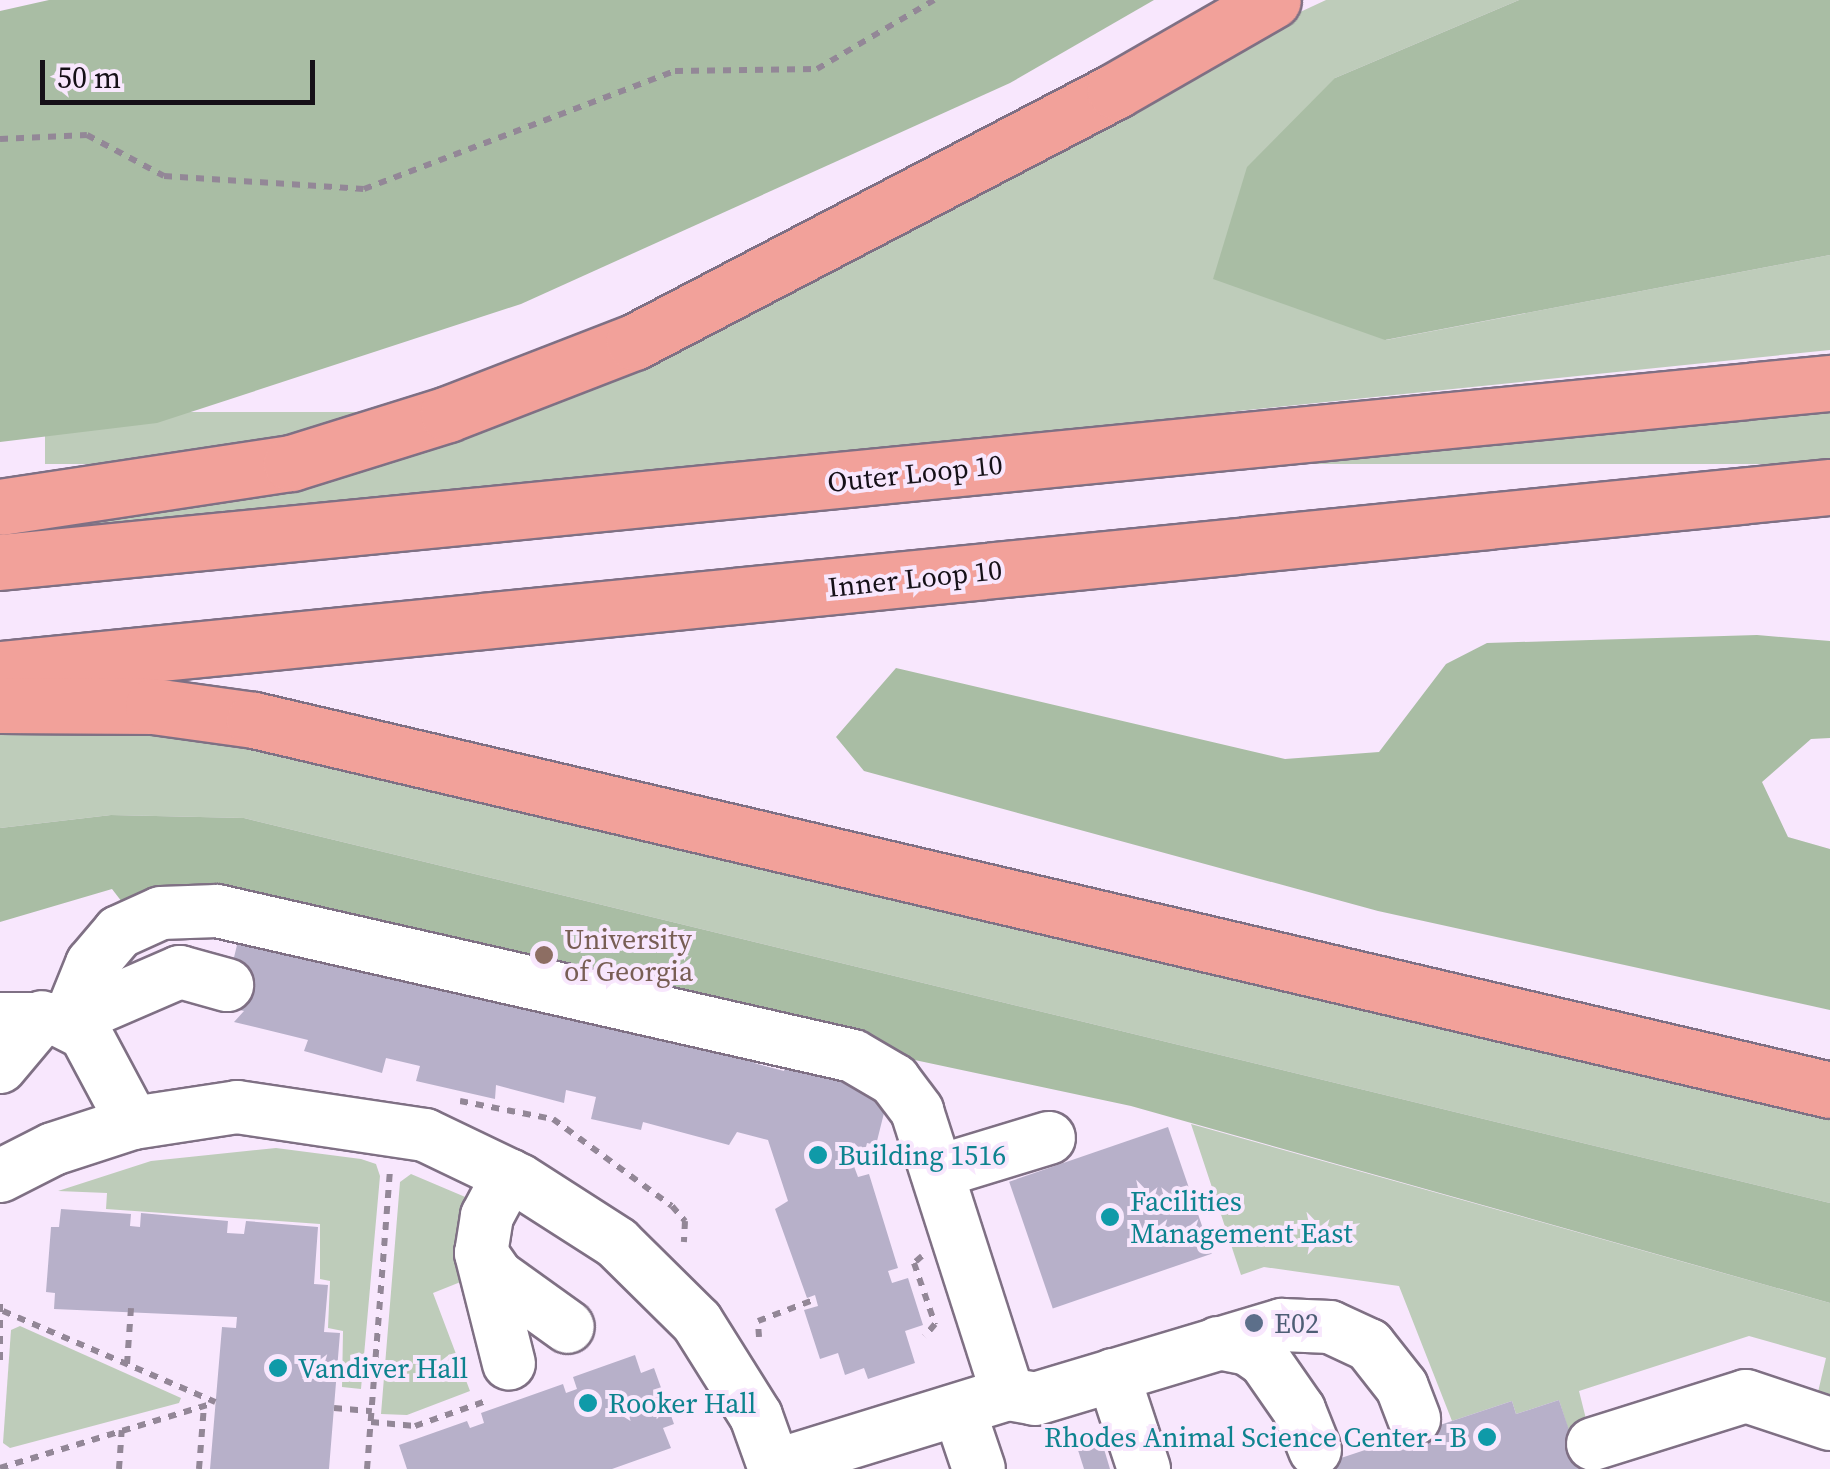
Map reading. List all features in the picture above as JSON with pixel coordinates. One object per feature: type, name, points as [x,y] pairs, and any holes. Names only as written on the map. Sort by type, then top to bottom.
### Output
[{"type":"highway","points":[[0,507],[291,463],[448,414],[634,342],[1115,91],[1274,0]]},
{"type":"highway","name":"Outer Loop 10","points":[[0,562],[1830,382]]},
{"type":"highway","name":"Inner Loop 10","points":[[0,668],[1830,487]]},
{"type":"highway","points":[[0,705],[154,706],[254,720],[1830,1090]]},
{"type":"lane","points":[[0,1067],[119,932],[161,913],[216,911],[853,1056],[883,1071],[909,1097],[937,1172],[984,1402],[979,1469]]},
{"type":"lane","points":[[45,1020],[180,972],[227,985]]},
{"type":"lane","points":[[45,1020],[96,1044],[133,1123]]},
{"type":"lane","points":[[0,1176],[53,1149],[133,1123],[237,1107],[425,1135],[508,1175],[616,1243],[697,1322],[756,1416],[774,1467],[984,1402],[1035,1399],[1282,1325],[1350,1334],[1387,1362],[1414,1419]]},
{"type":"lane","points":[[937,1172],[1049,1138]]},
{"type":"lane","points":[[508,1175],[487,1216],[481,1253],[509,1364]]},
{"type":"lane","points":[[481,1253],[497,1276],[568,1327]]},
{"type":"lane","points":[[1218,1343],[1248,1348],[1264,1361],[1298,1410],[1315,1450]]},
{"type":"lane","points":[[1112,1375],[1144,1469]]},
{"type":"lane","points":[[1593,1444],[1746,1396],[1830,1424]]},
{"type":"path","points":[[0,139],[87,135],[164,176],[364,189],[674,71],[816,69],[934,0]]},
{"type":"path","points":[[475,1103],[552,1118],[672,1206],[685,1221],[684,1242]]},
{"type":"path","points":[[368,1469],[391,1159]]},
{"type":"path","points":[[924,1261],[922,1255],[913,1258],[935,1324],[924,1336]]},
{"type":"path","points":[[760,1353],[758,1321],[816,1299]]},
{"type":"path","points":[[0,1360],[2,1308],[215,1402],[0,1468]]},
{"type":"path","points":[[127,1364],[131,1308]]},
{"type":"path","points":[[371,1422],[415,1426],[518,1390],[509,1364]]},
{"type":"path","points":[[199,1469],[204,1405]]},
{"type":"path","points":[[334,1408],[372,1411]]},
{"type":"path","points":[[119,1469],[122,1430]]},
{"type":"green space","points":[[49,0],[1154,0],[1010,83],[521,304],[157,423],[0,442],[0,11]]},
{"type":"green space","points":[[1326,0],[1519,0],[1335,78],[1386,340],[1830,255],[1830,350],[87,530],[85,512],[293,478]]},
{"type":"green space","points":[[1519,0],[1830,0],[1830,255],[1385,340],[1213,279],[1247,167],[1335,78]]},
{"type":"green space","points":[[45,412],[1830,412],[1830,464],[45,464]]},
{"type":"green space","points":[[1757,635],[1830,641],[1830,738],[1811,739],[1762,782],[1788,837],[1830,849],[1830,1010],[1378,911],[864,771],[836,737],[896,668],[1285,759],[1379,752],[1446,664],[1487,643]]},
{"type":"green space","points":[[0,721],[235,735],[1830,1116],[1830,1203],[244,818],[111,815],[0,828]]},
{"type":"green space","points":[[111,815],[244,818],[1830,1203],[1830,1303],[1131,1106],[138,895],[122,902],[112,889],[0,922],[0,828]]},
{"type":"green space","points":[[1191,1124],[1830,1303],[1830,1396],[1818,1392],[1826,1358],[1749,1336],[1579,1391],[1587,1423],[1569,1432],[1559,1400],[1516,1414],[1512,1401],[1452,1421],[1399,1286],[1264,1267],[1241,1275]]},
{"type":"green space","points":[[276,1148],[376,1164],[380,1176],[361,1389],[342,1387],[343,1331],[328,1328],[330,1281],[320,1279],[320,1224],[106,1209],[107,1193],[58,1191],[151,1161]]},
{"type":"green space","points":[[411,1174],[470,1199],[463,1281],[433,1293],[470,1391],[407,1415],[381,1414],[400,1182]]},
{"type":"green space","points":[[20,1326],[181,1398],[179,1403],[10,1448],[3,1443],[11,1330]]},
{"type":"building","name":"Building 1516","points":[[239,937],[586,1013],[584,1022],[613,1029],[615,1017],[757,1049],[754,1063],[784,1071],[786,1060],[860,1074],[856,1088],[888,1097],[876,1145],[867,1143],[862,1163],[852,1161],[858,1177],[869,1174],[898,1268],[888,1271],[892,1283],[908,1278],[923,1325],[905,1331],[915,1363],[868,1379],[864,1368],[845,1375],[838,1353],[820,1359],[804,1310],[818,1306],[815,1295],[807,1298],[775,1209],[788,1201],[768,1140],[737,1132],[729,1145],[643,1122],[641,1130],[591,1119],[596,1097],[566,1090],[564,1103],[496,1085],[495,1099],[416,1081],[420,1066],[386,1058],[382,1073],[304,1051],[308,1040],[234,1022],[244,1011],[222,1006]]},
{"type":"building","name":"Facilities Management East","points":[[1168,1127],[1212,1254],[1053,1308],[1009,1182]]},
{"type":"building","name":"Vandiver Hall","points":[[61,1209],[131,1214],[130,1226],[140,1227],[141,1213],[228,1221],[227,1233],[244,1234],[246,1221],[318,1227],[314,1284],[328,1285],[324,1332],[340,1333],[329,1469],[210,1469],[222,1327],[236,1328],[237,1317],[54,1309],[55,1293],[46,1292],[51,1227],[59,1227]]},
{"type":"building","name":"Rooker Hall","points":[[635,1355],[641,1373],[654,1368],[674,1424],[663,1428],[671,1448],[612,1469],[407,1469],[399,1445],[467,1421],[470,1428],[484,1423],[481,1413],[563,1384],[566,1393],[577,1389],[573,1377]]},
{"type":"building","name":"Rhodes Animal Science Center - B","points":[[1559,1400],[1582,1469],[1308,1469],[1512,1401],[1516,1414]]},
{"type":"building","points":[[1101,1439],[1110,1469],[1084,1469],[1077,1447]]},
{"type":"place","name":"University of Georgia","points":[[544,955]]},
{"type":"place","name":"Building 1516","points":[[818,1155]]},
{"type":"place","name":"Facilities Management East","points":[[1110,1217]]},
{"type":"place","name":"E02","points":[[1254,1323]]},
{"type":"place","name":"Vandiver Hall","points":[[278,1368]]},
{"type":"place","name":"Rooker Hall","points":[[588,1403]]},
{"type":"place","name":"Rhodes Animal Science Center - B","points":[[1487,1437]]}]
